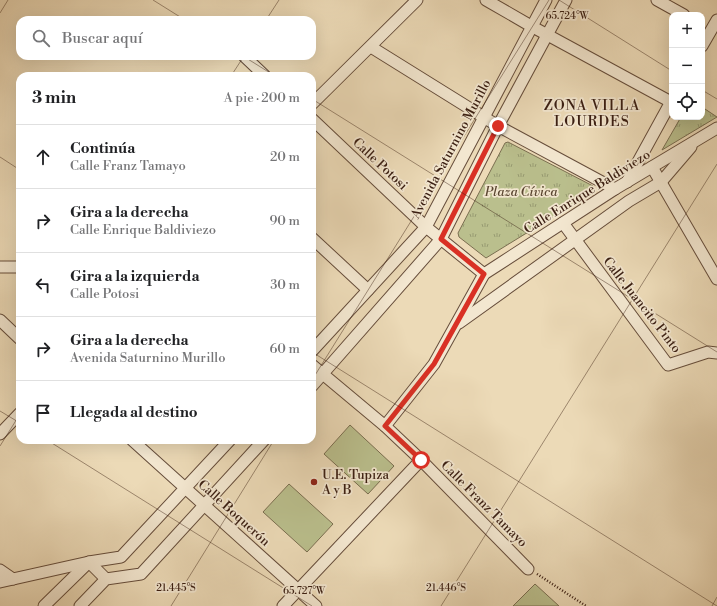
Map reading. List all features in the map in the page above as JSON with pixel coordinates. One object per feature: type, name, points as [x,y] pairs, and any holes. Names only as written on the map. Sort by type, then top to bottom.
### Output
[{"type":"street","points":[[316,100],[371,47],[416,0]]},
{"type":"street","points":[[486,0],[546,35],[669,99]]},
{"type":"street","name":"Avenida Saturnino Murillo","points":[[316,346],[426,227],[546,0]]},
{"type":"street","points":[[316,382],[441,239],[498,126],[566,0]]},
{"type":"street","points":[[657,0],[679,12]]},
{"type":"street","points":[[707,27],[717,20]]},
{"type":"street","points":[[371,47],[498,126],[615,189]]},
{"type":"street","points":[[248,60],[261,72]]},
{"type":"street","points":[[627,183],[669,106]]},
{"type":"street","name":"Calle Potosi","points":[[316,123],[426,227],[484,274]]},
{"type":"street","name":"Calle Enrique Baldiviezo","points":[[385,426],[434,364],[484,274],[615,189],[717,128]]},
{"type":"street","points":[[455,326],[629,201],[661,182],[699,139]]},
{"type":"street","points":[[652,167],[717,279]]},
{"type":"street","name":"Calle Juancito Pinto","points":[[563,224],[668,365],[708,352],[717,353]]},
{"type":"street","points":[[316,242],[368,290]]},
{"type":"street","points":[[0,267],[16,267]]},
{"type":"street","points":[[0,320],[16,335]]},
{"type":"street","name":"Calle Franz Tamayo","points":[[316,369],[385,426],[421,460],[528,569]]},
{"type":"street","points":[[0,434],[16,417]]},
{"type":"street","name":"Calle Boquerón","points":[[136,444],[316,606]]},
{"type":"street","points":[[0,582],[89,562],[122,557],[226,444]]},
{"type":"street","points":[[80,606],[106,579],[141,574],[259,444]]},
{"type":"street","points":[[283,606],[297,589],[421,460]]},
{"type":"street","points":[[89,562],[106,579]]},
{"type":"street","points":[[44,606],[89,562]]},
{"type":"street","points":[[0,570],[13,579]]},
{"type":"path","points":[[528,569],[586,606]]},
{"type":"green space","points":[[705,109],[717,117],[662,150],[679,120],[705,120]]},
{"type":"green space","name":"Plaza Cívica","points":[[508,142],[593,186],[595,191],[486,258],[459,237],[458,233],[505,143]]},
{"type":"green space","points":[[350,425],[394,466],[368,494],[324,454]]},
{"type":"green space","points":[[289,484],[333,524],[307,552],[263,512]]},
{"type":"green space","points":[[535,584],[559,606],[513,606]]},
{"type":"place","name":"U.E. Tupiza A y B","points":[[314,482]]},
{"type":"district","name":"ZONA VILLA LOURDES","points":[[592,114]]},
{"type":"route","points":[[421,460],[385,426],[434,364],[484,274],[441,239],[498,126]]}]
